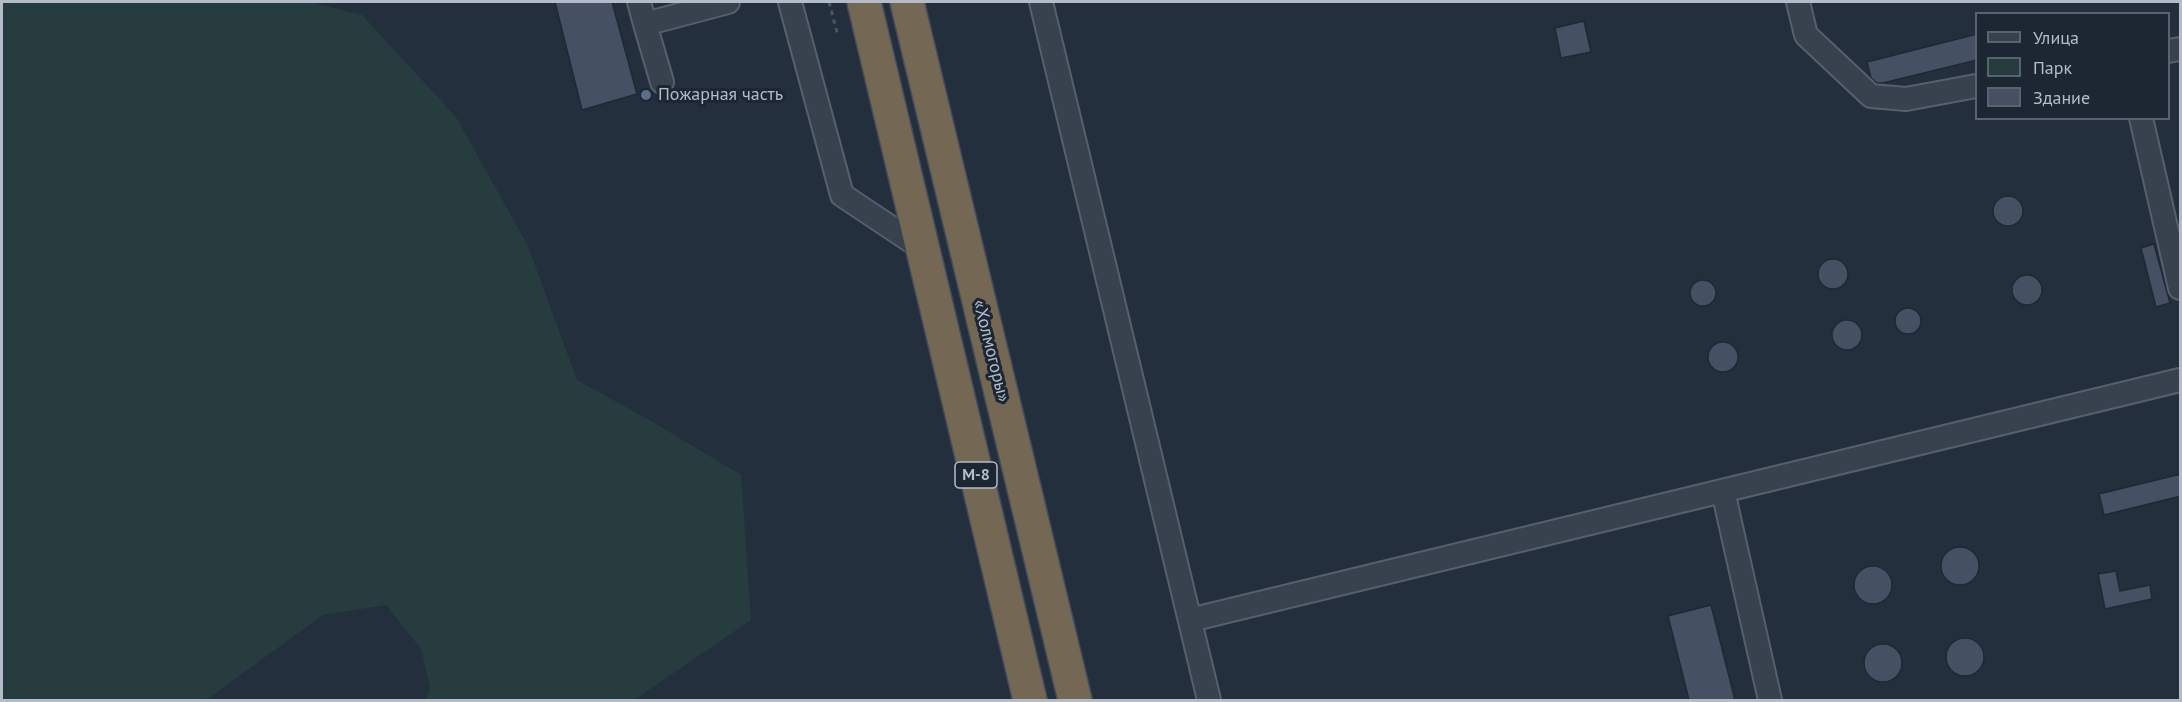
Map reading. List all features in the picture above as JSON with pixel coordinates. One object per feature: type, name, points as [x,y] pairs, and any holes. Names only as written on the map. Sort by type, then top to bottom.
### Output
[{"type":"highway","name":"М-8","points":[[864,2],[1030,700]]},
{"type":"highway","name":"«Холмогоры»","points":[[907,2],[1075,700]]},
{"type":"highway","points":[[923,249],[964,238]]},
{"type":"lane","points":[[639,2],[662,82]]},
{"type":"lane","points":[[645,24],[728,2]]},
{"type":"lane","points":[[789,2],[842,195],[923,249]]},
{"type":"lane","points":[[1041,2],[1209,700]]},
{"type":"lane","points":[[1798,2],[1806,35],[1871,96],[1906,99],[1975,86]]},
{"type":"lane","points":[[2140,120],[2181,288]]},
{"type":"lane","points":[[1190,620],[2181,380]]},
{"type":"lane","points":[[1723,491],[1770,700]]},
{"type":"path","points":[[829,2],[838,36]]},
{"type":"green space","points":[[2,2],[311,2],[362,15],[456,117],[528,246],[577,380],[741,475],[751,620],[634,700],[426,700],[430,688],[421,649],[386,605],[323,615],[206,700],[2,700]]},
{"type":"building","points":[[555,2],[612,2],[637,94],[582,110]]},
{"type":"building","points":[[1584,21],[1591,52],[1561,58],[1555,28]]},
{"type":"building","points":[[1975,35],[1975,60],[1883,83],[1877,83],[1871,78],[1867,62]]},
{"type":"building","points":[[2008,196],[2019,200],[2023,211],[2019,222],[2008,226],[1997,222],[1993,211],[1997,200]]},
{"type":"building","points":[[2154,244],[2170,303],[2156,307],[2141,248]]},
{"type":"building","points":[[1833,259],[1844,263],[1848,274],[1844,285],[1833,289],[1822,285],[1818,274],[1822,263]]},
{"type":"building","points":[[2027,275],[2038,279],[2042,290],[2038,301],[2027,305],[2016,301],[2012,290],[2016,279]]},
{"type":"building","points":[[1703,280],[1712,284],[1716,293],[1712,302],[1703,306],[1694,302],[1690,293],[1694,284]]},
{"type":"building","points":[[1908,308],[1917,312],[1921,321],[1917,330],[1908,334],[1899,330],[1895,321],[1899,312]]},
{"type":"building","points":[[1847,320],[1858,324],[1862,335],[1858,346],[1847,350],[1836,346],[1832,335],[1836,324]]},
{"type":"building","points":[[1723,342],[1734,346],[1738,357],[1734,368],[1723,372],[1712,368],[1708,357],[1712,346]]},
{"type":"building","points":[[2181,474],[2181,496],[2104,515],[2099,494]]},
{"type":"building","points":[[1960,547],[1973,553],[1979,566],[1973,579],[1960,585],[1947,579],[1941,566],[1947,553]]},
{"type":"building","points":[[1873,566],[1886,572],[1892,585],[1886,598],[1873,604],[1860,598],[1854,585],[1860,572]]},
{"type":"building","points":[[2116,571],[2120,591],[2150,585],[2152,599],[2105,609],[2098,574]]},
{"type":"building","points":[[1711,605],[1735,700],[1689,700],[1668,616]]},
{"type":"building","points":[[1965,638],[1978,644],[1984,657],[1978,670],[1965,676],[1952,670],[1946,657],[1952,644]]},
{"type":"building","points":[[1883,644],[1896,650],[1902,663],[1896,676],[1883,682],[1870,676],[1864,663],[1870,650]]},
{"type":"place","name":"Пожарная часть","points":[[646,95]]}]
